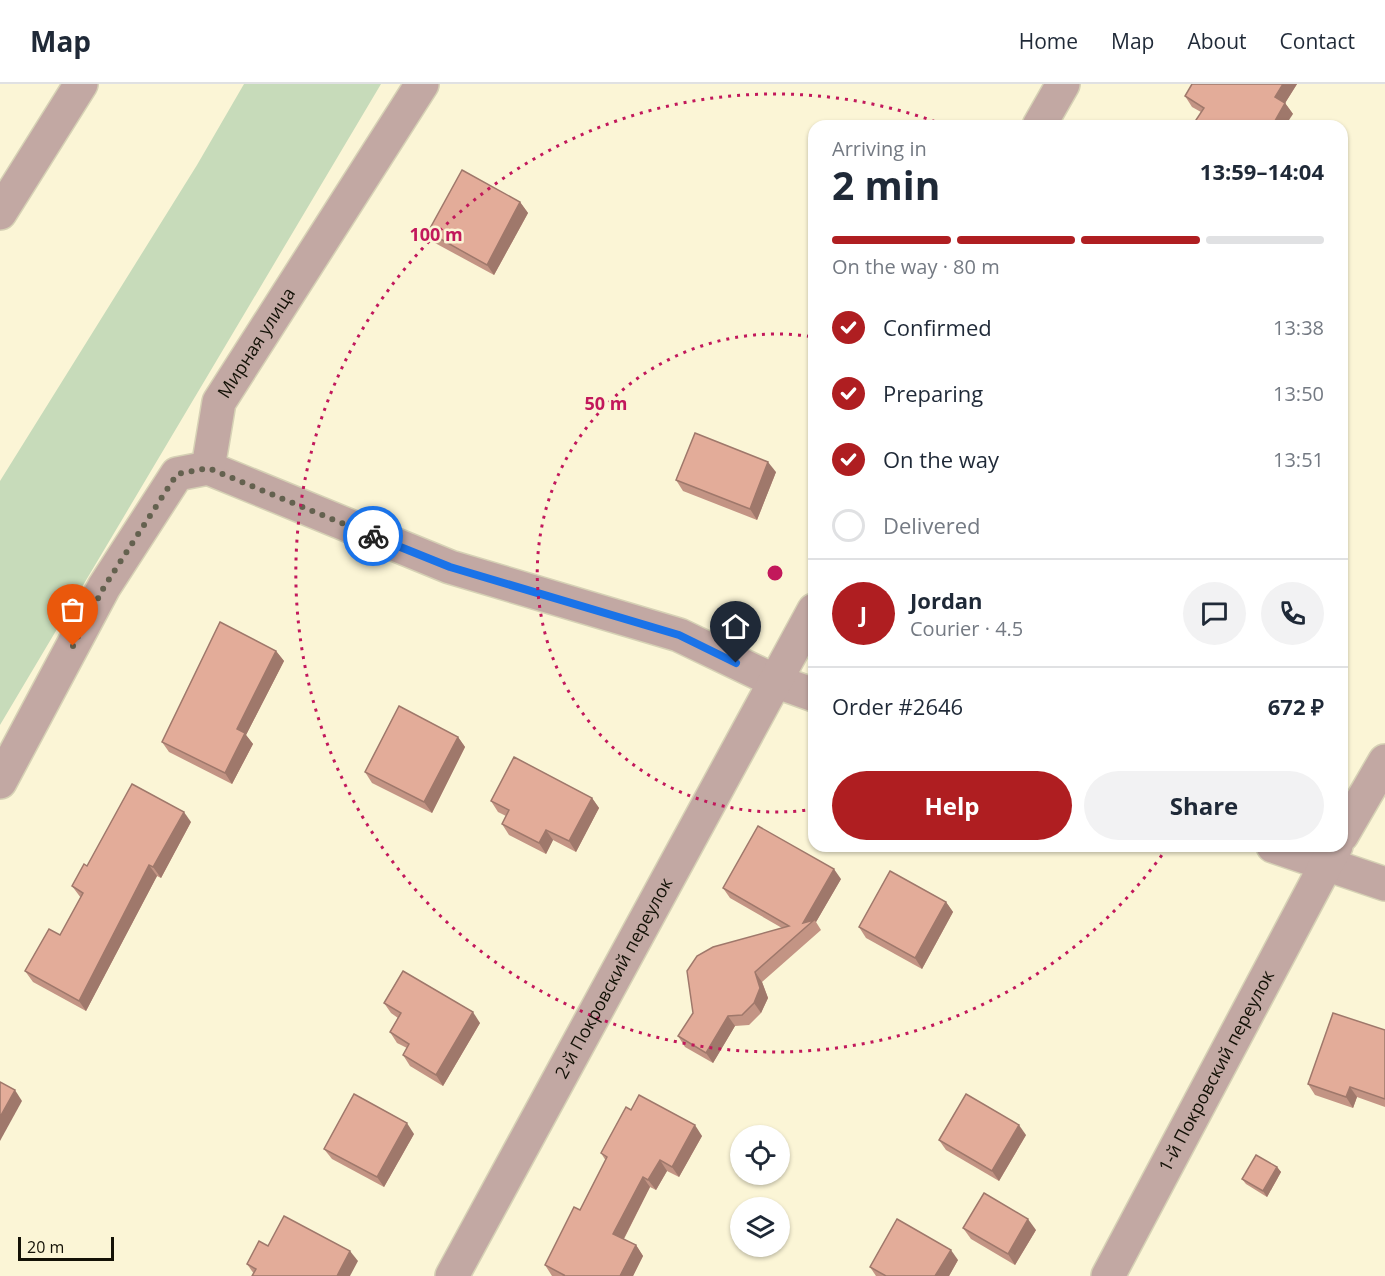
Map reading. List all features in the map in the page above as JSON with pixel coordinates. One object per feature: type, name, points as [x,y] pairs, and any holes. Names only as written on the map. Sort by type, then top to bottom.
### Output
[{"type":"street","points":[[0,213],[81,84]]},
{"type":"street","name":"Мирная улица","points":[[208,468],[219,402],[422,84]]},
{"type":"street","points":[[1043,120],[1064,84]]},
{"type":"street","points":[[0,782],[104,587],[177,474],[208,468],[450,567],[679,635],[775,681],[808,692]]},
{"type":"street","name":"2-й Покровский переулок","points":[[452,1276],[808,621]]},
{"type":"street","points":[[1348,825],[1385,760]]},
{"type":"street","points":[[1312,852],[1331,855],[1385,884]]},
{"type":"street","name":"1-й Покровский переулок","points":[[1108,1276],[1331,855]]},
{"type":"green space","points":[[244,84],[381,84],[0,725],[0,481],[197,165]]},
{"type":"building","points":[[1192,84],[1283,84],[1275,97],[1285,103],[1275,120],[1196,120],[1204,108],[1185,96]]},
{"type":"building","points":[[462,170],[520,202],[487,265],[428,232]]},
{"type":"building","points":[[695,433],[768,462],[750,509],[676,480]]},
{"type":"building","points":[[220,622],[276,651],[237,729],[245,733],[225,773],[162,742]]},
{"type":"building","points":[[399,706],[458,737],[424,802],[365,772]]},
{"type":"building","points":[[514,757],[592,798],[569,841],[546,830],[539,843],[502,824],[509,810],[491,801]]},
{"type":"building","points":[[132,784],[184,812],[153,867],[149,865],[79,1001],[25,971],[49,929],[60,935],[83,893],[72,886],[84,864],[87,866]]},
{"type":"building","points":[[758,826],[834,869],[803,923],[814,920],[755,972],[760,988],[754,1003],[742,1015],[728,1016],[706,1053],[678,1036],[693,1013],[687,971],[697,956],[713,947],[789,926],[723,888]]},
{"type":"building","points":[[890,871],[946,902],[915,958],[859,927]]},
{"type":"building","points":[[403,971],[473,1012],[436,1075],[403,1055],[409,1044],[390,1032],[401,1013],[384,1003]]},
{"type":"building","points":[[1333,1013],[1385,1030],[1385,1099],[1350,1087],[1346,1097],[1308,1084]]},
{"type":"building","points":[[0,1082],[15,1090],[0,1117]]},
{"type":"building","points":[[354,1094],[407,1123],[377,1177],[324,1149]]},
{"type":"building","points":[[966,1094],[1019,1125],[992,1171],[939,1140]]},
{"type":"building","points":[[639,1095],[695,1125],[672,1167],[660,1160],[648,1180],[643,1177],[613,1234],[636,1245],[620,1276],[563,1276],[545,1265],[574,1207],[580,1210],[607,1157],[601,1153],[626,1107],[631,1110]]},
{"type":"building","points":[[1256,1155],[1277,1167],[1263,1191],[1242,1179]]},
{"type":"building","points":[[984,1193],[1028,1219],[1008,1254],[963,1228]]},
{"type":"building","points":[[284,1216],[350,1251],[337,1276],[252,1276],[256,1269],[247,1264],[259,1241],[268,1246]]},
{"type":"building","points":[[897,1219],[951,1250],[935,1276],[886,1276],[870,1267]]},
{"type":"way so far","points":[[73,646],[104,587],[177,474],[208,468],[373,536]]},
{"type":"route","points":[[373,536],[450,567],[679,635],[736,663]]}]
